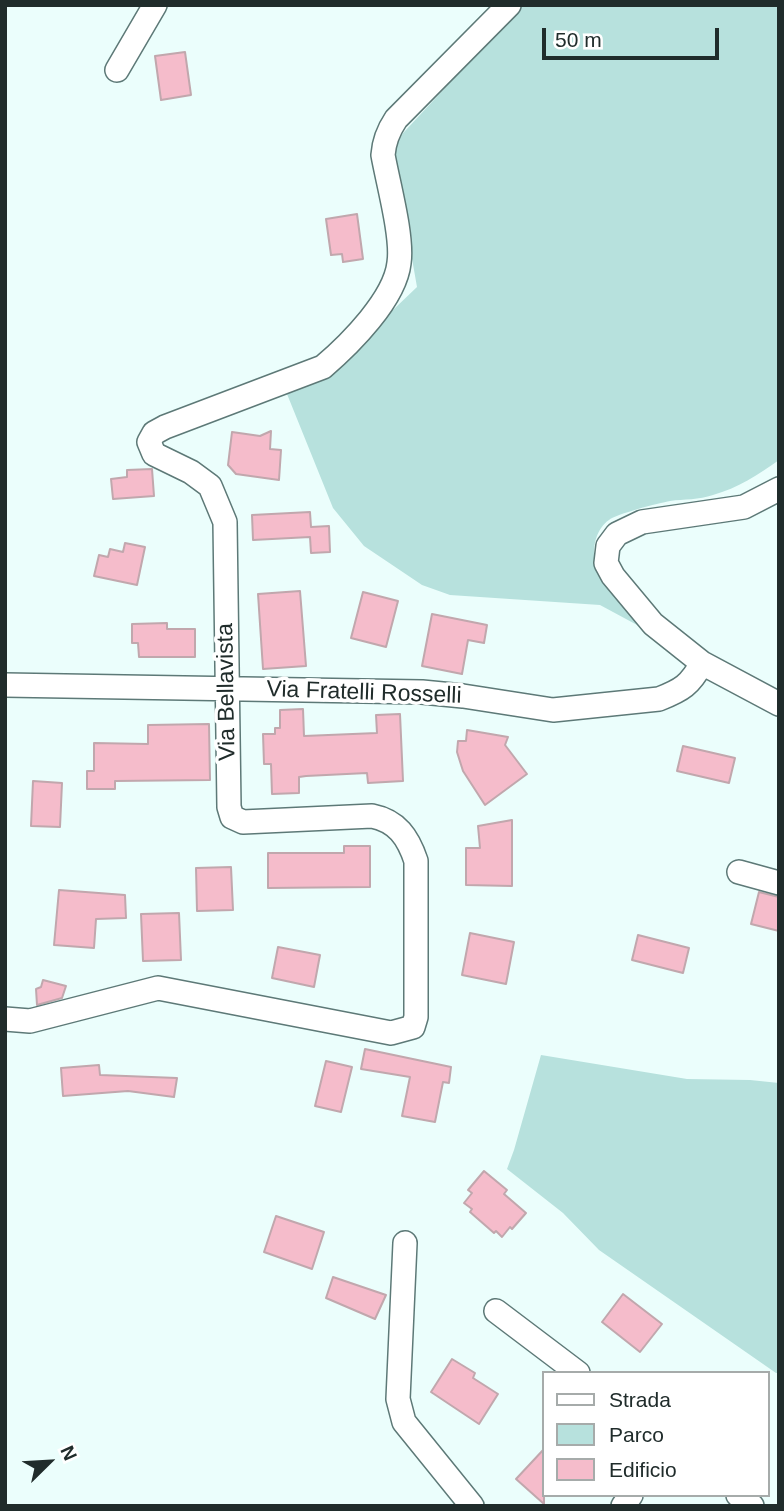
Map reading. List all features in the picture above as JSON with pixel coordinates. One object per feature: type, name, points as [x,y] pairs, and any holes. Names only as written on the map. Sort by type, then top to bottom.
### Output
[{"type":"street","points":[[117,70],[155,5]]},
{"type":"street","name":"Via Bellavista","points":[[5,1019],[30,1021],[158,988],[391,1033],[413,1027],[416,1017],[416,861],[411,846],[388,819],[372,816],[243,822],[232,817],[229,807],[226,688],[225,523],[210,486],[191,472],[155,454],[149,442],[154,433],[165,426],[323,367],[343,351],[381,304],[395,282],[400,262],[383,155],[383,144],[389,130],[396,119],[509,5]]},
{"type":"street","points":[[778,490],[744,506],[642,522],[617,534],[608,546],[606,563],[613,576],[653,624],[702,663],[779,704]]},
{"type":"street","name":"Via Fratelli Rosselli","points":[[5,685],[422,692],[553,710],[659,699],[692,681],[702,663]]},
{"type":"street","points":[[739,872],[779,883]]},
{"type":"street","points":[[405,1243],[398,1399],[404,1422],[472,1506]]},
{"type":"street","points":[[496,1311],[575,1371]]},
{"type":"green space","points":[[522,5],[779,5],[779,460],[731,489],[702,498],[648,506],[605,523],[595,543],[594,554],[598,568],[613,594],[639,626],[600,605],[450,595],[422,585],[364,546],[333,508],[287,394],[296,384],[326,374],[417,287],[392,145]]},
{"type":"green space","points":[[541,1055],[687,1079],[779,1083],[779,1373],[599,1250],[563,1213],[507,1169]]},
{"type":"building","points":[[185,52],[191,95],[161,100],[155,56]]},
{"type":"building","points":[[357,214],[363,259],[343,262],[342,254],[331,255],[326,219]]},
{"type":"building","points":[[271,431],[270,449],[281,450],[279,480],[236,474],[228,465],[232,432],[260,436]]},
{"type":"building","points":[[152,469],[154,496],[113,499],[111,479],[127,477],[127,470]]},
{"type":"building","points":[[310,512],[311,527],[329,526],[330,552],[311,553],[310,537],[253,540],[252,515]]},
{"type":"building","points":[[125,543],[145,547],[137,585],[94,576],[99,555],[108,557],[110,549],[123,552]]},
{"type":"building","points":[[300,591],[306,666],[263,669],[258,594]]},
{"type":"building","points":[[363,592],[398,601],[386,647],[351,638]]},
{"type":"building","points":[[432,614],[487,625],[484,643],[468,640],[462,674],[422,666]]},
{"type":"building","points":[[167,623],[167,629],[195,629],[195,657],[139,657],[138,643],[132,643],[132,624]]},
{"type":"building","points":[[303,709],[304,736],[377,733],[376,715],[400,714],[403,781],[368,783],[367,773],[306,776],[299,777],[299,793],[272,794],[271,764],[264,764],[263,734],[275,734],[275,728],[280,728],[280,710]]},
{"type":"building","points":[[209,724],[210,780],[115,781],[115,789],[87,789],[87,771],[94,771],[94,743],[148,744],[148,725]]},
{"type":"building","points":[[467,730],[508,737],[505,745],[527,774],[485,805],[463,771],[457,752],[458,741],[466,741]]},
{"type":"building","points":[[683,746],[735,758],[729,783],[677,771]]},
{"type":"building","points":[[33,781],[62,783],[60,827],[31,826]]},
{"type":"building","points":[[512,820],[512,886],[466,885],[466,848],[480,848],[478,826]]},
{"type":"building","points":[[344,846],[370,846],[370,887],[268,888],[268,853],[344,853]]},
{"type":"building","points":[[231,867],[233,910],[197,911],[196,868]]},
{"type":"building","points":[[59,890],[125,895],[126,918],[96,919],[94,948],[54,945]]},
{"type":"building","points":[[759,892],[779,897],[779,931],[751,924]]},
{"type":"building","points":[[179,913],[181,960],[143,961],[141,914]]},
{"type":"building","points":[[470,933],[514,942],[506,984],[462,975]]},
{"type":"building","points":[[638,935],[689,948],[683,973],[632,960]]},
{"type":"building","points":[[278,947],[320,955],[314,987],[272,978]]},
{"type":"building","points":[[43,980],[66,986],[62,998],[37,1005],[36,989],[41,987]]},
{"type":"building","points":[[365,1049],[451,1067],[449,1083],[443,1082],[435,1122],[402,1116],[410,1077],[361,1069]]},
{"type":"building","points":[[326,1061],[352,1067],[341,1112],[315,1106]]},
{"type":"building","points":[[99,1065],[100,1075],[177,1078],[174,1097],[128,1091],[63,1096],[61,1068]]},
{"type":"building","points":[[484,1171],[507,1190],[504,1194],[526,1213],[502,1237],[470,1212],[472,1209],[464,1203],[472,1193],[468,1190]]},
{"type":"building","points":[[276,1216],[324,1232],[312,1269],[264,1252]]},
{"type":"building","points":[[333,1277],[386,1295],[375,1319],[326,1298]]},
{"type":"building","points":[[623,1294],[662,1324],[640,1352],[602,1322]]},
{"type":"building","points":[[452,1359],[475,1373],[473,1378],[498,1394],[479,1424],[431,1392]]},
{"type":"building","points":[[542,1451],[544,1504],[516,1479]]}]
